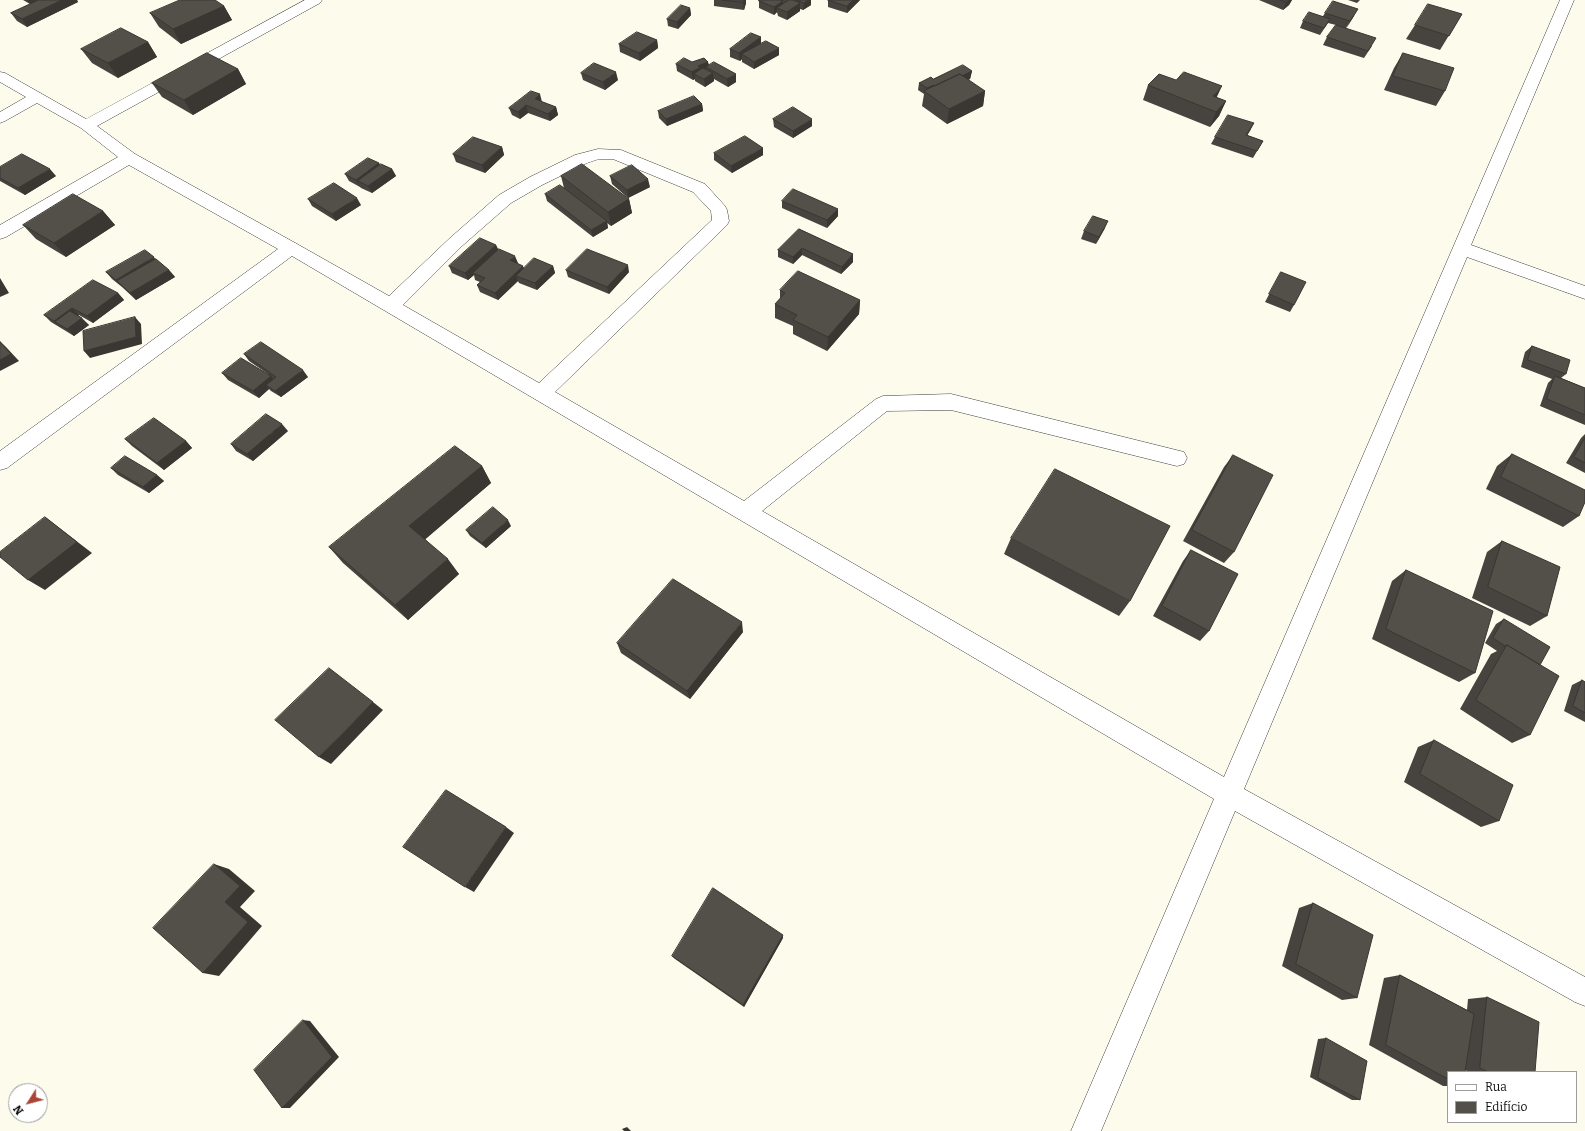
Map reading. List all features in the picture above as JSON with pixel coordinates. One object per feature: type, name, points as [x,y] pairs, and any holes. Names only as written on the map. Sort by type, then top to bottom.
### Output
[{"type":"street","points":[[86,125],[315,0]]},
{"type":"street","points":[[1086,1131],[1567,0]]},
{"type":"street","points":[[0,76],[86,125],[129,158],[291,248],[1229,794],[1585,992]]},
{"type":"street","points":[[0,118],[37,97]]},
{"type":"street","points":[[390,306],[456,242],[505,199],[536,181],[581,159],[598,154],[615,154],[698,188],[719,210],[721,221],[540,394]]},
{"type":"street","points":[[0,233],[129,158]]},
{"type":"street","points":[[0,462],[291,248]]},
{"type":"street","points":[[1461,248],[1585,294]]},
{"type":"street","points":[[744,512],[883,404],[951,402],[1177,458]]},
{"type":"building","points":[[39,0],[62,0],[22,19],[11,13]]},
{"type":"building","points":[[180,0],[215,0],[224,6],[173,29],[150,13]]},
{"type":"building","points":[[722,0],[744,0],[743,2]]},
{"type":"building","points":[[759,0],[780,0],[783,1],[774,7]]},
{"type":"building","points":[[789,0],[800,3],[787,12],[777,8]]},
{"type":"building","points":[[797,0],[808,0],[804,3]]},
{"type":"building","points":[[828,0],[853,0],[847,6]]},
{"type":"building","points":[[1333,1],[1358,9],[1350,21],[1325,13]]},
{"type":"building","points":[[1428,4],[1462,14],[1449,36],[1415,25]]},
{"type":"building","points":[[681,5],[690,8],[677,22],[667,19]]},
{"type":"building","points":[[1309,12],[1330,19],[1324,28],[1303,21]]},
{"type":"building","points":[[1336,25],[1376,38],[1368,51],[1327,37]]},
{"type":"building","points":[[121,28],[148,42],[108,63],[81,49]]},
{"type":"building","points":[[637,32],[657,40],[639,53],[619,44]]},
{"type":"building","points":[[751,33],[761,37],[739,53],[730,49]]},
{"type":"building","points":[[766,41],[779,48],[754,62],[742,54]]},
{"type":"building","points":[[207,53],[238,69],[184,100],[152,83]]},
{"type":"building","points":[[1403,53],[1454,68],[1445,91],[1393,76]]},
{"type":"building","points":[[684,58],[692,62],[704,58],[708,62],[698,66],[701,67],[692,72],[676,64]]},
{"type":"building","points":[[714,62],[736,74],[727,79],[706,67]]},
{"type":"building","points":[[594,63],[616,72],[603,82],[581,73]]},
{"type":"building","points":[[963,65],[972,71],[962,76],[960,74],[935,86],[934,85],[927,88],[919,83],[931,77],[933,79]]},
{"type":"building","points":[[703,68],[713,73],[704,79],[694,74]]},
{"type":"building","points":[[1184,72],[1222,86],[1213,96],[1226,101],[1216,112],[1148,85],[1159,74],[1176,80]]},
{"type":"building","points":[[960,74],[985,91],[949,109],[924,91]]},
{"type":"building","points":[[531,91],[540,94],[535,99],[556,107],[548,114],[526,105],[518,112],[509,108]]},
{"type":"building","points":[[694,96],[702,104],[666,119],[658,111]]},
{"type":"building","points":[[793,107],[812,119],[793,131],[773,119]]},
{"type":"building","points":[[1228,115],[1254,123],[1246,135],[1263,141],[1257,151],[1215,137]]},
{"type":"building","points":[[745,136],[763,148],[731,166],[714,153]]},
{"type":"building","points":[[473,137],[502,147],[482,165],[453,154]]},
{"type":"building","points":[[22,154],[50,169],[18,188],[0,178],[0,167]]},
{"type":"building","points":[[368,158],[379,163],[356,180],[345,174]]},
{"type":"building","points":[[381,164],[392,169],[368,186],[358,181]]},
{"type":"building","points":[[582,164],[629,199],[608,212],[561,176]]},
{"type":"building","points":[[632,165],[648,179],[627,190],[610,176]]},
{"type":"building","points":[[334,183],[357,198],[332,214],[308,199]]},
{"type":"building","points":[[560,185],[607,221],[591,230],[545,194]]},
{"type":"building","points":[[793,189],[838,209],[827,220],[782,201]]},
{"type":"building","points":[[73,194],[103,211],[54,243],[23,225]]},
{"type":"building","points":[[1093,216],[1108,221],[1099,237],[1084,231]]},
{"type":"building","points":[[799,229],[853,254],[842,267],[802,248],[793,257],[778,250]]},
{"type":"building","points":[[480,238],[496,245],[465,273],[449,266]]},
{"type":"building","points":[[499,249],[515,256],[510,260],[523,266],[495,293],[477,285],[485,278],[473,273]]},
{"type":"building","points":[[587,249],[628,265],[607,287],[566,270]]},
{"type":"building","points":[[145,250],[154,257],[116,280],[106,272]]},
{"type":"building","points":[[534,258],[553,266],[535,283],[516,276]]},
{"type":"building","points":[[156,259],[169,270],[130,293],[117,281]]},
{"type":"building","points":[[798,271],[860,300],[828,337],[793,320],[797,315],[775,304],[785,293],[780,290]]},
{"type":"building","points":[[1281,272],[1306,282],[1294,305],[1269,294]]},
{"type":"building","points":[[93,280],[118,293],[87,316],[72,308],[54,321],[44,315]]},
{"type":"building","points":[[70,311],[82,318],[67,329],[55,322]]},
{"type":"building","points":[[135,317],[136,337],[84,351],[83,331]]},
{"type":"building","points":[[0,342],[11,354],[0,360]]},
{"type":"building","points":[[261,342],[303,370],[275,391],[266,385],[276,377],[244,354]]},
{"type":"building","points":[[1532,346],[1570,360],[1566,374],[1528,360]]},
{"type":"building","points":[[241,358],[271,376],[253,391],[222,373]]},
{"type":"building","points":[[1555,376],[1585,388],[1585,415],[1547,399]]},
{"type":"building","points":[[266,414],[282,424],[247,454],[231,444]]},
{"type":"building","points":[[154,418],[186,441],[157,463],[125,439]]},
{"type":"building","points":[[1585,438],[1585,463],[1574,457]]},
{"type":"building","points":[[455,446],[482,466],[409,526],[448,559],[395,605],[329,547]]},
{"type":"building","points":[[1512,454],[1585,490],[1585,502],[1579,516],[1501,477]]},
{"type":"building","points":[[1233,455],[1273,475],[1234,552],[1192,530]]},
{"type":"building","points":[[125,456],[157,475],[143,487],[111,468]]},
{"type":"building","points":[[1055,469],[1170,526],[1130,601],[1011,538]]},
{"type":"building","points":[[493,507],[508,520],[482,543],[466,530]]},
{"type":"building","points":[[45,517],[77,542],[28,580],[0,557],[0,552]]},
{"type":"building","points":[[1502,541],[1560,567],[1547,616],[1488,587]]},
{"type":"building","points":[[1191,550],[1238,574],[1209,631],[1162,606]]},
{"type":"building","points":[[1406,570],[1493,611],[1475,673],[1386,629]]},
{"type":"building","points":[[673,579],[742,622],[687,691],[617,643]]},
{"type":"building","points":[[1504,619],[1550,647],[1540,665],[1493,638]]},
{"type":"building","points":[[1507,645],[1559,676],[1530,735],[1476,700]]},
{"type":"building","points":[[329,668],[373,702],[319,757],[275,720]]},
{"type":"building","points":[[1582,680],[1585,682],[1585,713],[1573,706]]},
{"type":"building","points":[[1434,740],[1513,785],[1499,821],[1420,774]]},
{"type":"building","points":[[446,790],[506,827],[465,887],[403,847]]},
{"type":"building","points":[[214,864],[240,886],[225,902],[248,922],[203,973],[153,928]]},
{"type":"building","points":[[713,888],[783,935],[743,1005],[672,956]]},
{"type":"building","points":[[1313,903],[1373,935],[1357,998],[1296,964]]},
{"type":"building","points":[[1400,975],[1474,1014],[1465,1071],[1447,1071],[1447,1078],[1386,1045]]},
{"type":"building","points":[[1487,997],[1539,1022],[1535,1071],[1486,1071],[1480,1068]]},
{"type":"building","points":[[303,1020],[332,1057],[282,1108],[254,1070]]},
{"type":"building","points":[[1326,1038],[1367,1061],[1360,1100],[1318,1078]]}]
